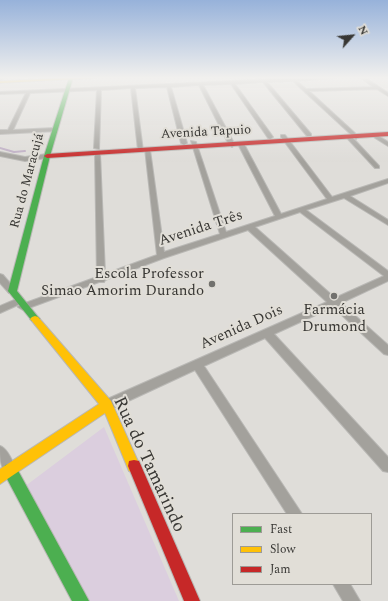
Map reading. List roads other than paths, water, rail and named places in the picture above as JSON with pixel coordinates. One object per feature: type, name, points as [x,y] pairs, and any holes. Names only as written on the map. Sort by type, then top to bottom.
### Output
[{"type":"street","points":[[10,132],[22,106]]},
{"type":"street","name":"Rua do Maracujá","points":[[12,291],[62,106]]},
{"type":"street","points":[[98,106],[97,150],[101,280]]},
{"type":"street","points":[[136,106],[161,256]]},
{"type":"street","points":[[176,106],[224,236]]},
{"type":"street","points":[[213,106],[279,218]]},
{"type":"street","points":[[248,106],[270,137]]},
{"type":"street","points":[[285,106],[309,135]]},
{"type":"street","points":[[321,106],[352,136],[377,167]]},
{"type":"street","points":[[0,132],[55,130]]},
{"type":"street","name":"Avenida Tapuio","points":[[48,154],[191,144],[388,134]]},
{"type":"street","name":"Avenida Tapuio","points":[[234,143],[270,137],[285,139],[309,135],[352,136]]},
{"type":"street","points":[[370,135],[388,144]]},
{"type":"street","points":[[285,139],[331,200]]},
{"type":"street","points":[[0,154],[25,159],[48,154]]},
{"type":"street","name":"Avenida Três","points":[[0,310],[101,280],[161,256],[251,228],[387,182]]},
{"type":"street","points":[[346,196],[388,223]]},
{"type":"street","points":[[301,210],[388,274]]},
{"type":"street","points":[[251,228],[388,351]]},
{"type":"street","name":"Rua do Tamarindo","points":[[0,277],[21,304],[107,405],[192,601]]},
{"type":"street","name":"Avenida Dois","points":[[107,405],[334,304],[388,278]]},
{"type":"street","points":[[267,333],[388,466]]},
{"type":"street","points":[[197,364],[294,513]]},
{"type":"street","points":[[5,474],[107,405]]},
{"type":"street","points":[[0,452],[5,474],[81,601]]},
{"type":"street","points":[[342,585],[352,601]]},
{"type":"waterway","points":[[0,148],[14,152],[25,151]]},
{"type":"place","name":"Escola Professor Simao Amorim Durando","points":[[212,284]]},
{"type":"place","name":"Farmácia Drumond","points":[[334,296]]}]
